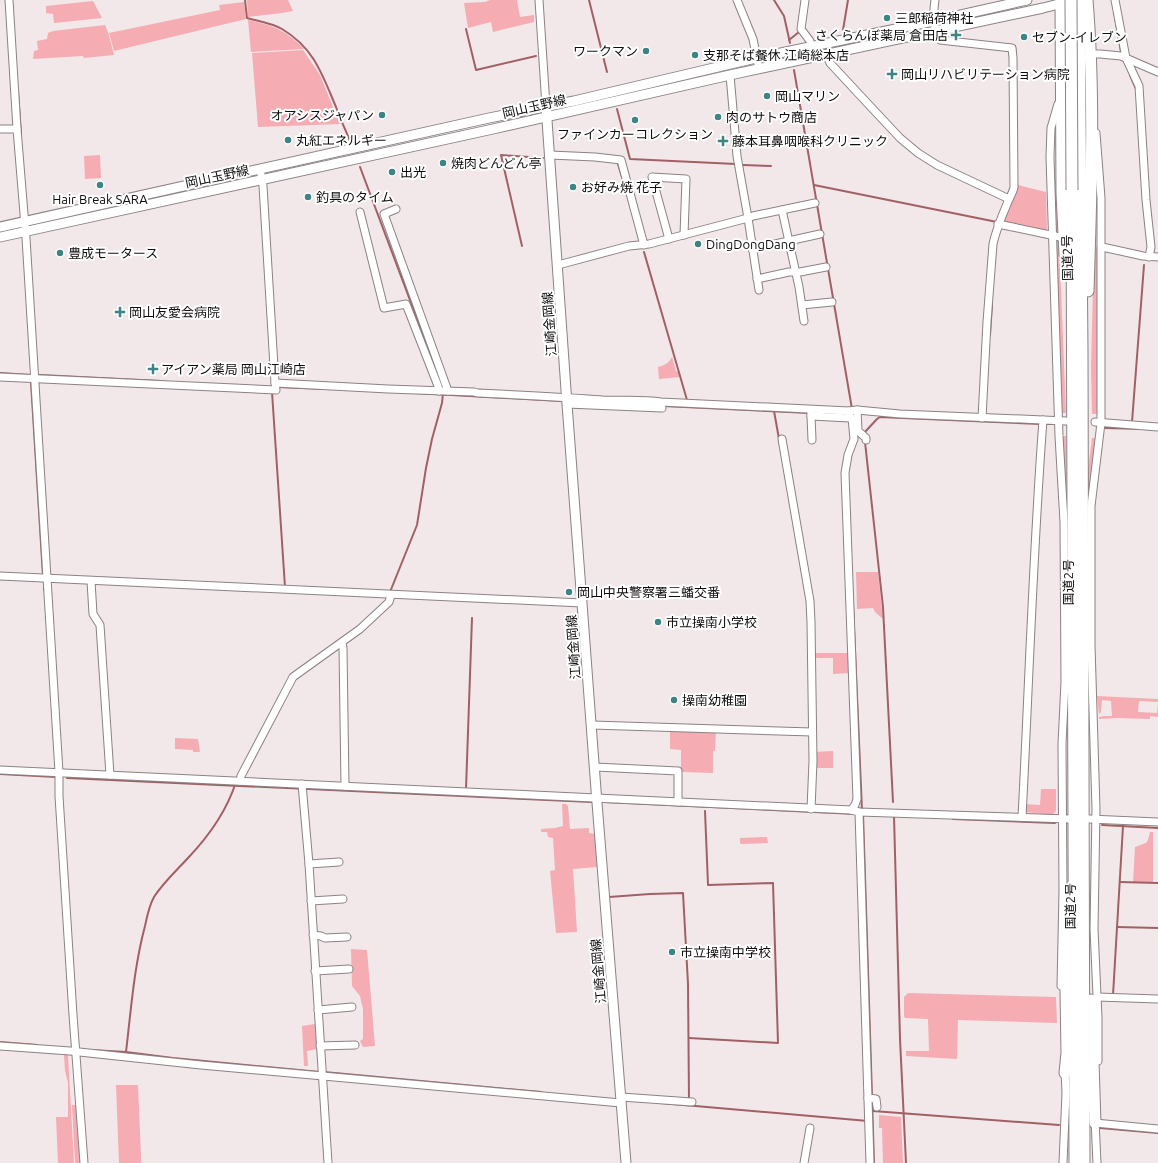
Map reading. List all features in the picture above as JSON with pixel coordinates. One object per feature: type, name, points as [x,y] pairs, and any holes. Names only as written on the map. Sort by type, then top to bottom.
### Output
[{"type":"highway","name":"国道2号","points":[[1076,1163],[1073,447],[1079,0]]},
{"type":"highway","points":[[1082,352],[1087,336],[1091,190],[1090,54],[1087,0]]},
{"type":"highway","name":"国道2号","points":[[1067,1],[1082,352],[1084,1163]]},
{"type":"highway","points":[[1067,1],[1062,84],[1062,166],[1066,330],[1073,447]]},
{"type":"highway","points":[[1065,1073],[1067,1053],[1066,983],[1069,881],[1075,858]]},
{"type":"highway","points":[[1084,899],[1091,1005],[1094,1123]]},
{"type":"main road","name":"岡山玉野線","points":[[0,227],[574,101],[756,58],[1027,0]]},
{"type":"main road","name":"岡山玉野線","points":[[0,237],[730,75],[937,32],[1067,1]]},
{"type":"main road","name":"江崎金岡線","points":[[546,106],[582,603],[626,1163]]},
{"type":"street","points":[[9,0],[17,129],[26,231],[59,772],[59,796],[84,1163]]},
{"type":"street","points":[[539,0],[546,106]]},
{"type":"street","points":[[737,0],[754,39],[759,69]]},
{"type":"street","points":[[805,0],[801,29],[810,41],[811,47]]},
{"type":"street","points":[[936,0],[933,15],[940,40],[1012,48],[1014,187],[995,234],[987,330],[982,418]]},
{"type":"street","points":[[1115,0],[1126,58],[1139,86],[1146,200],[1151,247],[1149,256]]},
{"type":"street","points":[[826,54],[830,63],[856,91],[900,138],[918,153],[937,165],[1009,199]]},
{"type":"street","points":[[1090,54],[1126,58],[1158,72]]},
{"type":"street","points":[[1090,67],[1100,182],[1102,246],[1098,423],[1091,514],[1092,819],[1094,934],[1098,1018],[1098,1060],[1094,1123],[1097,1163]]},
{"type":"street","points":[[730,75],[737,156],[759,290]]},
{"type":"street","points":[[1062,84],[1052,128],[1050,157],[1051,218],[1056,237],[1062,421],[1065,594],[1065,682],[1062,744],[1065,819],[1061,1013],[1066,1094],[1063,1163]]},
{"type":"street","points":[[0,129],[17,129]]},
{"type":"street","points":[[550,155],[621,160],[644,245]]},
{"type":"street","points":[[1051,218],[1054,199],[1054,179],[1055,175],[1062,166]]},
{"type":"street","points":[[260,169],[262,180],[274,387]]},
{"type":"street","points":[[669,239],[652,176],[686,179],[684,235]]},
{"type":"street","points":[[558,265],[629,246],[644,245],[669,239],[753,216],[815,203]]},
{"type":"street","points":[[396,209],[384,214],[443,391]]},
{"type":"street","points":[[782,210],[799,287],[804,321]]},
{"type":"street","points":[[360,212],[384,308],[406,304],[438,386],[443,391]]},
{"type":"street","points":[[998,224],[1056,237]]},
{"type":"street","points":[[752,249],[820,234]]},
{"type":"street","points":[[1093,244],[1158,257]]},
{"type":"street","points":[[757,279],[789,272],[826,267]]},
{"type":"street","points":[[802,305],[832,302]]},
{"type":"street","points":[[0,377],[274,387],[443,391],[662,408]]},
{"type":"street","points":[[567,401],[811,413],[982,418],[1042,422],[1062,421]]},
{"type":"street","points":[[811,413],[812,440]]},
{"type":"street","points":[[851,413],[858,431],[863,436]]},
{"type":"street","points":[[851,413],[854,439],[848,455],[845,473],[857,799],[855,805],[857,812],[871,1099],[868,1122],[870,1163]]},
{"type":"street","points":[[1022,817],[1030,634],[1042,422]]},
{"type":"street","points":[[1098,423],[1158,426]]},
{"type":"street","points":[[782,439],[810,601],[813,761],[811,809]]},
{"type":"street","points":[[0,576],[582,603]]},
{"type":"street","points":[[91,581],[93,614],[100,625],[110,775]]},
{"type":"street","points":[[238,781],[290,681],[296,674],[360,629],[389,602],[389,595]]},
{"type":"street","points":[[342,643],[344,786]]},
{"type":"street","points":[[592,724],[812,732]]},
{"type":"street","points":[[595,767],[678,771],[678,802]]},
{"type":"street","points":[[0,770],[238,781],[302,787],[344,786],[597,797],[857,812],[1065,819]]},
{"type":"street","points":[[302,787],[309,864],[321,1073],[328,1163]]},
{"type":"street","points":[[1092,819],[1158,822]]},
{"type":"street","points":[[309,864],[339,862]]},
{"type":"street","points":[[311,901],[343,899]]},
{"type":"street","points":[[313,935],[325,938],[347,937]]},
{"type":"street","points":[[315,971],[349,969]]},
{"type":"street","points":[[1097,997],[1158,999]]},
{"type":"street","points":[[318,1010],[352,1007]]},
{"type":"street","points":[[320,1046],[355,1045]]},
{"type":"street","points":[[0,1046],[76,1050],[621,1100],[692,1102]]},
{"type":"street","points":[[871,1099],[876,1099],[877,1107]]},
{"type":"street","points":[[1094,1123],[1158,1129]]},
{"type":"street","points":[[804,1163],[810,1128]]},
{"type":"shaded area","points":[[247,0],[288,0],[293,11],[248,17]]},
{"type":"shaded area","points":[[490,0],[517,0],[520,17],[534,15],[534,22],[493,32],[491,22],[468,28],[464,3],[485,2]]},
{"type":"shaded area","points":[[93,1],[102,18],[54,23],[53,14],[46,13],[46,6]]},
{"type":"shaded area","points":[[244,2],[246,19],[114,51],[109,33],[220,10],[219,5]]},
{"type":"shaded area","points":[[248,20],[265,24],[285,33],[304,49],[251,52]]},
{"type":"shaded area","points":[[105,25],[114,55],[84,58],[83,56],[33,59],[34,51],[38,50],[37,41],[47,39],[48,33],[53,31]]},
{"type":"shaded area","points":[[303,50],[320,75],[340,124],[258,127],[252,53]]},
{"type":"shaded area","points":[[100,155],[101,178],[85,179],[84,156]]},
{"type":"shaded area","points":[[1057,177],[1059,236],[1055,233],[1055,180]]},
{"type":"shaded area","points":[[1018,185],[1046,192],[1047,232],[1004,223],[1017,193]]},
{"type":"shaded area","points":[[1059,239],[1066,413],[1060,413],[1056,240]]},
{"type":"shaded area","points":[[1094,246],[1100,248],[1099,414],[1092,414],[1091,367]]},
{"type":"shaded area","points":[[672,357],[676,371],[680,377],[659,379],[658,367],[666,364]]},
{"type":"shaded area","points":[[1061,436],[1066,436],[1067,501],[1065,502]]},
{"type":"shaded area","points":[[1092,438],[1098,438],[1088,503],[1088,470]]},
{"type":"shaded area","points":[[856,572],[878,572],[883,619],[875,612],[873,608],[857,609]]},
{"type":"shaded area","points":[[850,653],[851,673],[833,674],[833,658],[813,658],[813,654]]},
{"type":"shaded area","points":[[1097,696],[1158,699],[1158,702],[1139,701],[1138,712],[1157,713],[1158,703],[1158,717],[1150,716],[1150,719],[1099,719],[1099,717],[1112,716],[1111,701],[1102,700],[1101,712],[1099,714]]},
{"type":"shaded area","points":[[670,731],[716,732],[715,751],[713,751],[713,773],[681,772],[681,750],[670,749]]},
{"type":"shaded area","points":[[175,738],[198,739],[200,752],[175,749]]},
{"type":"shaded area","points":[[833,751],[833,768],[814,768],[814,752]]},
{"type":"shaded area","points":[[1041,789],[1056,789],[1056,811],[1052,815],[1025,812],[1025,804],[1040,805]]},
{"type":"shaded area","points":[[562,804],[566,804],[568,806],[570,829],[589,828],[589,833],[595,834],[597,867],[573,869],[577,932],[556,933],[550,871],[555,870],[553,838],[548,837],[547,832],[541,832],[541,829],[563,826]]},
{"type":"shaded area","points":[[1150,832],[1153,832],[1153,883],[1133,882],[1135,847],[1146,843]]},
{"type":"shaded area","points":[[767,837],[768,843],[740,843],[740,838]]},
{"type":"shaded area","points":[[351,949],[367,950],[375,1046],[363,1047],[360,1041],[363,1039],[363,1009],[360,996],[352,986]]},
{"type":"shaded area","points":[[908,993],[1056,997],[1057,1023],[958,1020],[957,1059],[906,1056],[906,1051],[929,1051],[928,1019],[905,1018],[904,1016],[904,997]]},
{"type":"shaded area","points":[[315,1024],[317,1049],[307,1051],[308,1066],[304,1066],[302,1026]]},
{"type":"shaded area","points":[[64,1055],[68,1055],[74,1163],[58,1163],[56,1117],[68,1117],[68,1083],[65,1071]]},
{"type":"shaded area","points":[[116,1085],[138,1085],[141,1163],[119,1163]]},
{"type":"shaded area","points":[[72,1105],[77,1105],[82,1163],[75,1163]]},
{"type":"shaded area","points":[[879,1115],[901,1117],[903,1163],[883,1163],[882,1128],[879,1128]]},
{"type":"waterway","points":[[245,0],[247,18],[282,29],[293,36],[309,53],[321,73],[350,141]]},
{"type":"waterway","points":[[589,0],[607,72]]},
{"type":"waterway","points":[[774,0],[784,16],[790,43]]},
{"type":"waterway","points":[[843,30],[848,0]]},
{"type":"waterway","points":[[1114,11],[1121,52]]},
{"type":"waterway","points":[[466,29],[476,70],[536,56]]},
{"type":"waterway","points":[[789,40],[799,32]]},
{"type":"waterway","points":[[1015,46],[1016,56]]},
{"type":"waterway","points":[[794,70],[852,409]]},
{"type":"waterway","points":[[1130,75],[1136,89]]},
{"type":"waterway","points":[[18,91],[21,134]]},
{"type":"waterway","points":[[617,109],[630,159],[736,164]]},
{"type":"waterway","points":[[522,246],[501,155],[543,158]]},
{"type":"waterway","points":[[617,161],[622,177]]},
{"type":"waterway","points":[[743,165],[771,166]]},
{"type":"waterway","points":[[360,167],[443,388]]},
{"type":"waterway","points":[[814,185],[997,222]]},
{"type":"waterway","points":[[644,252],[687,400]]},
{"type":"waterway","points":[[1132,422],[1144,265]]},
{"type":"waterway","points":[[990,335],[992,305]]},
{"type":"waterway","points":[[0,373],[31,375]]},
{"type":"waterway","points":[[40,375],[161,381]]},
{"type":"waterway","points":[[31,382],[43,576]]},
{"type":"waterway","points":[[277,387],[327,389]]},
{"type":"waterway","points":[[272,392],[285,587]]},
{"type":"waterway","points":[[415,393],[561,401]]},
{"type":"waterway","points":[[390,592],[417,525],[426,468],[442,403],[443,393]]},
{"type":"waterway","points":[[663,406],[810,413]]},
{"type":"waterway","points":[[774,411],[779,439]]},
{"type":"waterway","points":[[864,433],[880,417],[1041,424]]},
{"type":"waterway","points":[[1045,424],[1052,424]]},
{"type":"waterway","points":[[1105,428],[1145,429]]},
{"type":"waterway","points":[[865,442],[883,607],[893,802]]},
{"type":"waterway","points":[[44,581],[44,590]]},
{"type":"waterway","points":[[853,605],[862,810]]},
{"type":"waterway","points":[[466,789],[472,618]]},
{"type":"waterway","points":[[0,774],[56,776]]},
{"type":"waterway","points":[[67,778],[592,802]]},
{"type":"waterway","points":[[126,1052],[138,957],[147,915],[151,904],[161,887],[210,832],[228,803],[236,782]]},
{"type":"waterway","points":[[605,802],[856,814]]},
{"type":"waterway","points":[[689,1038],[778,1043],[773,883],[708,885],[705,811]]},
{"type":"waterway","points":[[863,814],[872,1096]]},
{"type":"waterway","points":[[894,816],[900,1039],[906,1163]]},
{"type":"waterway","points":[[953,819],[1055,823]]},
{"type":"waterway","points":[[1102,825],[1158,828]]},
{"type":"waterway","points":[[1113,995],[1123,826]]},
{"type":"waterway","points":[[1120,882],[1158,883]]},
{"type":"waterway","points":[[609,897],[683,893],[688,984],[689,1100]]},
{"type":"waterway","points":[[1117,927],[1158,928]]},
{"type":"waterway","points":[[0,1042],[37,1045]]},
{"type":"waterway","points":[[91,1050],[126,1052],[320,1072]]},
{"type":"waterway","points":[[324,1072],[541,1092]]},
{"type":"waterway","points":[[872,1100],[874,1163]]},
{"type":"waterway","points":[[661,1103],[868,1121]]},
{"type":"waterway","points":[[873,1111],[1059,1125]]},
{"type":"waterway","points":[[1100,1128],[1158,1133]]},
{"type":"place","name":"三郎稲荷神社","points":[[887,18]]},
{"type":"place","name":"さくらんぼ薬局 倉田店","points":[[956,35]]},
{"type":"place","name":"セブン-イレブン","points":[[1024,37]]},
{"type":"place","name":"ワークマン","points":[[646,51]]},
{"type":"place","name":"支那そば餐休 江崎総本店","points":[[695,55]]},
{"type":"place","name":"岡山リハビリテーション病院","points":[[892,74]]},
{"type":"place","name":"岡山マリン","points":[[767,96]]},
{"type":"place","name":"オアシスジャパン","points":[[382,115]]},
{"type":"place","name":"肉のサトウ商店","points":[[718,117]]},
{"type":"place","name":"ファインカーコレクション","points":[[635,120]]},
{"type":"place","name":"丸紅エネルギー","points":[[288,140]]},
{"type":"place","name":"藤本耳鼻咽喉科クリニック","points":[[723,141]]},
{"type":"place","name":"焼肉どんどん亭","points":[[443,163]]},
{"type":"place","name":"出光","points":[[392,172]]},
{"type":"place","name":"Hair Break SARA","points":[[100,185]]},
{"type":"place","name":"お好み焼 花子","points":[[573,187]]},
{"type":"place","name":"釣具のタイム","points":[[308,197]]},
{"type":"place","name":"DingDongDang","points":[[698,244]]},
{"type":"place","name":"豊成モータース","points":[[60,253]]},
{"type":"place","name":"岡山友愛会病院","points":[[120,312]]},
{"type":"place","name":"アイアン薬局 岡山江崎店","points":[[153,369]]},
{"type":"place","name":"岡山中央警察署三蟠交番","points":[[569,592]]},
{"type":"place","name":"市立操南小学校","points":[[658,622]]},
{"type":"place","name":"操南幼稚園","points":[[674,700]]},
{"type":"place","name":"市立操南中学校","points":[[672,952]]}]
